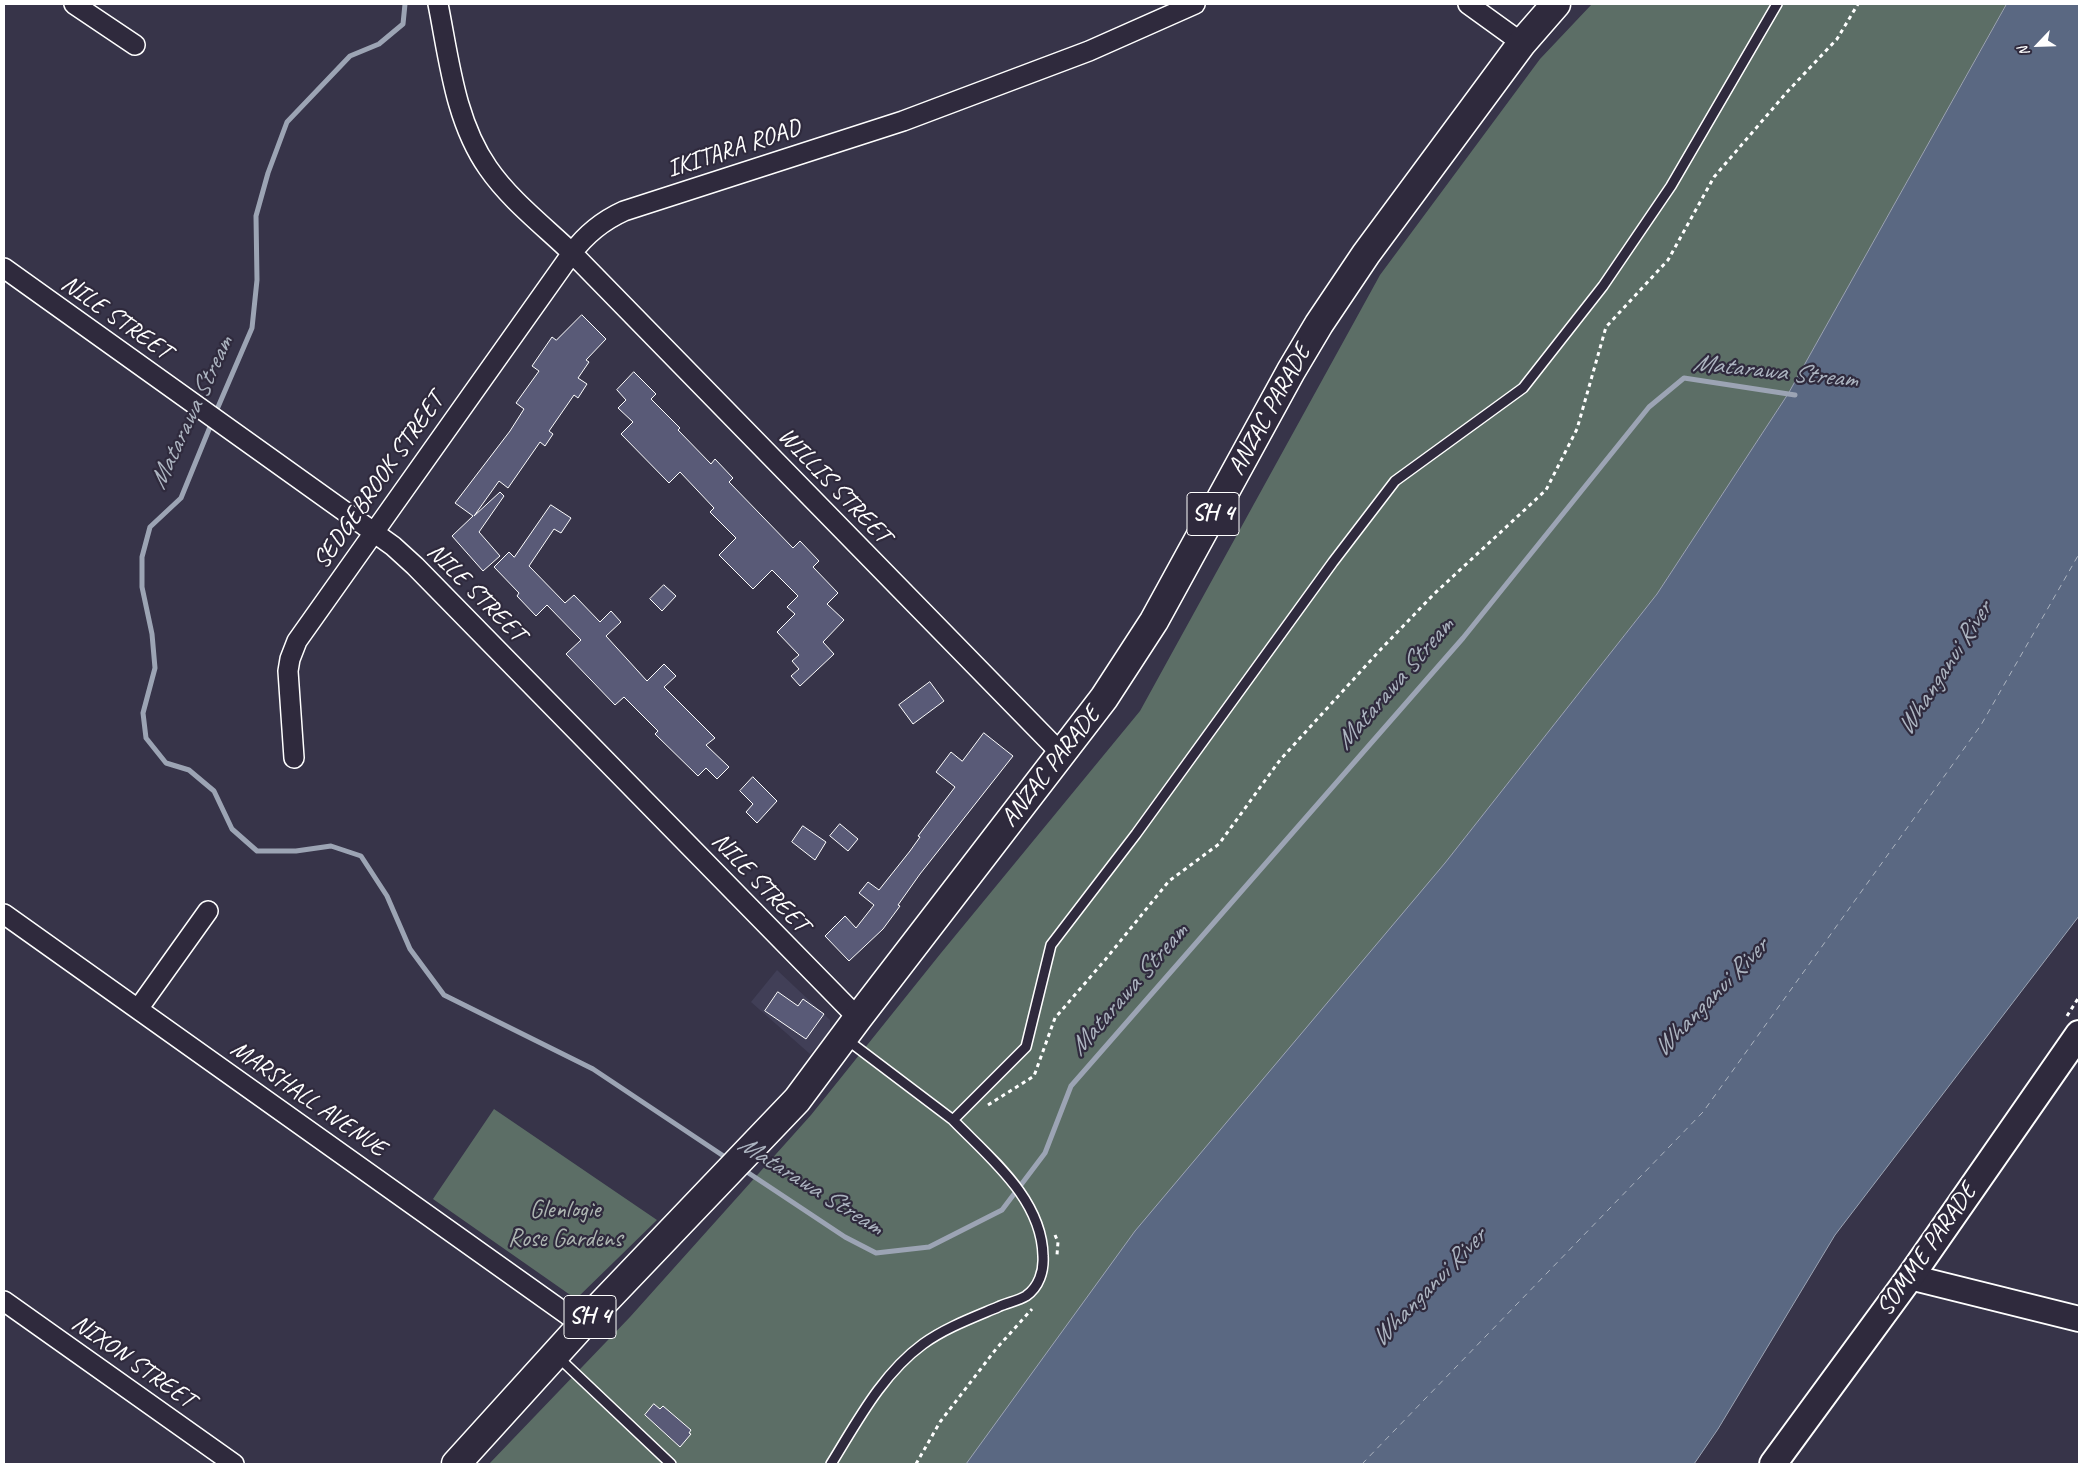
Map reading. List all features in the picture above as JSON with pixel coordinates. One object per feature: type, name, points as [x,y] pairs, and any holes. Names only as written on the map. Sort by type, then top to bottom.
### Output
[{"type":"main road","name":"ANZAC PARADE","points":[[456,1464],[582,1326],[797,1100],[1104,698],[1154,621],[1291,371],[1319,324],[1366,254],[1522,43],[1556,4]]},
{"type":"main road","name":"SOMME PARADE","points":[[1773,1464],[1910,1277],[2079,1034]]},
{"type":"street","points":[[74,4],[135,45]]},
{"type":"street","points":[[438,4],[459,106],[476,150],[501,185],[572,253]]},
{"type":"street","name":"IKITARA ROAD","points":[[572,253],[591,230],[624,211],[903,121],[1089,51],[1195,4]]},
{"type":"street","points":[[1468,4],[1522,43]]},
{"type":"street","name":"SEDGEBROOK STREET","points":[[294,758],[288,671],[292,649],[572,253]]},
{"type":"street","name":"WILLIS STREET","points":[[572,253],[1046,738],[1062,752]]},
{"type":"street","name":"NILE STREET","points":[[4,268],[374,532],[415,566],[851,1027]]},
{"type":"street","points":[[138,1009],[208,911]]},
{"type":"street","name":"MARSHALL AVENUE","points":[[4,914],[582,1326]]},
{"type":"street","points":[[1910,1277],[2079,1318]]},
{"type":"street","name":"NIXON STREET","points":[[4,1301],[234,1464]]},
{"type":"lane","points":[[953,1120],[1026,1047],[1051,945],[1136,834],[1333,562],[1395,481],[1523,388],[1603,286],[1671,186],[1777,4]]},
{"type":"lane","points":[[831,1464],[877,1392],[901,1362],[923,1344],[946,1330],[1026,1296],[1036,1285],[1044,1269],[1043,1239],[1029,1206],[1008,1176],[953,1120],[851,1027]]},
{"type":"lane","points":[[556,1355],[671,1464]]},
{"type":"path","points":[[984,1107],[1034,1076],[1055,1018],[1169,881],[1219,844],[1280,760],[1382,648],[1434,594],[1546,490],[1577,430],[1606,327],[1668,260],[1714,177],[1787,92],[1837,38],[1858,4]]},
{"type":"path","points":[[1054,1233],[1058,1242],[1057,1258]]},
{"type":"path","points":[[916,1464],[940,1422],[996,1349],[1038,1302]]},
{"type":"shaded area","points":[[777,970],[830,1020],[830,1033],[810,1054],[751,1002]]},
{"type":"green space","points":[[1592,4],[2007,4],[1788,394],[1657,594],[972,1464],[489,1464],[630,1317],[811,1115],[1140,711],[1380,275],[1540,59]]},
{"type":"green space","name":"Glenlogie Rose Gardens","points":[[494,1109],[657,1220],[576,1299],[433,1199]]},
{"type":"water","name":"Whanganui River","points":[[2007,4],[2079,4],[2079,916],[1835,1235],[1718,1429],[1694,1464],[966,1464],[1135,1231],[1445,863],[1657,594],[1788,394]]},
{"type":"building","points":[[582,315],[606,339],[586,360],[589,362],[578,378],[587,384],[578,398],[574,395],[549,431],[553,434],[545,446],[540,442],[508,488],[499,481],[474,516],[500,492],[504,496],[479,532],[500,556],[483,571],[452,536],[473,516],[455,503],[510,431],[524,409],[516,403],[539,371],[532,366],[552,337],[556,340]]},
{"type":"building","points":[[634,372],[656,394],[651,399],[680,428],[678,430],[711,464],[715,459],[733,478],[729,482],[793,548],[800,541],[819,561],[813,567],[838,593],[827,604],[844,620],[823,642],[834,654],[800,686],[791,676],[799,669],[792,661],[799,655],[777,632],[795,614],[787,607],[798,596],[772,570],[753,589],[719,555],[736,538],[710,512],[714,508],[680,472],[669,483],[621,434],[633,422],[618,408],[626,400],[617,390]]},
{"type":"building","points":[[551,505],[571,518],[561,533],[554,529],[529,566],[565,603],[574,595],[600,622],[611,611],[621,622],[606,636],[647,681],[664,664],[676,676],[664,687],[715,738],[706,745],[729,767],[717,779],[706,768],[698,776],[655,734],[658,731],[624,697],[615,705],[566,654],[581,640],[547,605],[536,616],[517,596],[519,593],[494,567],[509,552],[514,557]]},
{"type":"building","points":[[664,585],[676,596],[662,611],[650,599]]},
{"type":"building","points":[[930,682],[944,701],[913,724],[899,705]]},
{"type":"building","points":[[984,733],[1013,756],[920,874],[883,929],[849,961],[825,936],[845,916],[856,928],[874,905],[859,893],[868,882],[879,890],[910,851],[920,837],[918,836],[955,787],[936,772],[951,752],[962,761]]},
{"type":"building","points":[[753,777],[777,801],[757,823],[746,812],[753,804],[740,791]]},
{"type":"building","points":[[840,824],[858,839],[848,851],[830,836]]},
{"type":"building","points":[[803,826],[826,842],[815,860],[792,842]]},
{"type":"building","points":[[778,992],[798,1006],[803,999],[824,1014],[806,1039],[765,1011]]},
{"type":"building","points":[[654,1404],[660,1409],[663,1406],[691,1430],[689,1433],[691,1434],[680,1447],[645,1415]]},
{"type":"waterway","name":"Matarawa Stream","points":[[215,414],[252,328],[257,280],[256,216],[268,173],[287,122],[350,56],[379,44],[403,24],[405,4]]},
{"type":"waterway","name":"Matarawa Stream","points":[[741,1168],[845,1237],[876,1253],[929,1247],[1002,1210],[1045,1153],[1071,1086],[1463,638],[1649,407],[1684,378],[1795,395]]},
{"type":"waterway","name":"Matarawa Stream","points":[[212,422],[181,498],[150,527],[142,557],[142,587],[152,634],[155,668],[143,713],[146,738],[166,763],[189,770],[214,791],[232,829],[257,851],[296,851],[331,846],[361,856],[387,896],[410,949],[444,995],[593,1069],[728,1159]]},
{"type":"ferry route","points":[[1362,1464],[1703,1112],[1981,725],[2079,554]]}]
